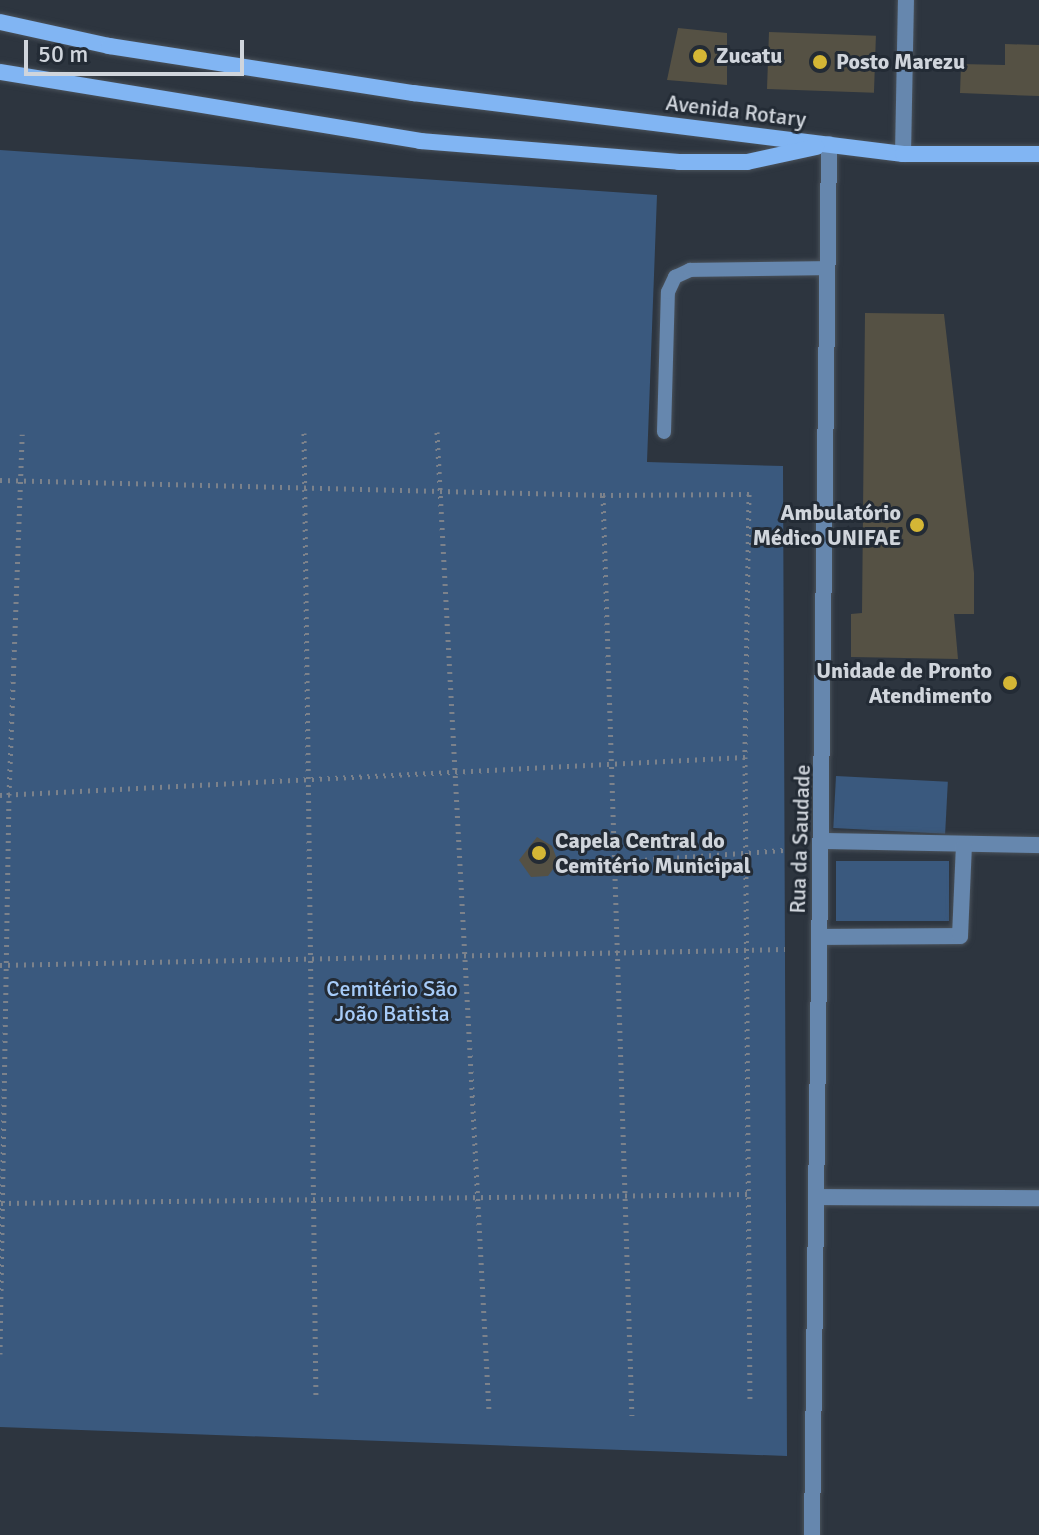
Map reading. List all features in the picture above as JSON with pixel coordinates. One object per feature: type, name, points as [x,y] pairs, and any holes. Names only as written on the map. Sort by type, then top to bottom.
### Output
[{"type":"main road","name":"Avenida Rotary","points":[[0,22],[109,46],[413,93],[829,144]]},
{"type":"main road","name":"Avenida Rotary","points":[[0,72],[420,141],[679,162],[747,162],[829,144]]},
{"type":"main road","points":[[829,144],[903,154],[1039,154]]},
{"type":"street","points":[[903,154],[906,0]]},
{"type":"street","name":"Rua da Saudade","points":[[812,1535],[829,144]]},
{"type":"street","points":[[821,841],[1039,845]]},
{"type":"street","points":[[820,937],[960,936],[964,845]]},
{"type":"street","points":[[816,1197],[1039,1198]]},
{"type":"lane","points":[[664,432],[668,292],[675,277],[690,270],[828,268]]},
{"type":"path","points":[[437,432],[489,1410]]},
{"type":"path","points":[[304,433],[316,1398]]},
{"type":"path","points":[[0,1354],[9,795],[22,434]]},
{"type":"path","points":[[0,480],[603,495],[749,494],[745,757],[750,1404]]},
{"type":"path","points":[[603,495],[632,1416]]},
{"type":"path","points":[[0,795],[745,757]]},
{"type":"path","points":[[613,862],[784,850]]},
{"type":"path","points":[[0,965],[464,959],[617,951],[785,949]]},
{"type":"path","points":[[1,1203],[748,1194]]},
{"type":"green space","name":"Cemitério São João Batista","points":[[0,150],[657,195],[647,462],[783,466],[787,1456],[0,1427]]},
{"type":"green space","points":[[836,776],[948,782],[945,834],[833,828]]},
{"type":"green space","points":[[836,861],[949,861],[949,921],[836,921]]},
{"type":"building","name":"Zucatu","points":[[678,28],[727,33],[727,85],[667,80]]},
{"type":"building","name":"Posto Marezu","points":[[769,32],[876,36],[874,93],[767,89]]},
{"type":"building","points":[[1005,44],[1039,45],[1039,96],[960,93],[961,64],[1005,65]]},
{"type":"building","name":"Ambulatório Médico UNIFAE","points":[[865,313],[944,314],[974,573],[974,614],[954,614],[958,659],[851,657],[851,614],[862,613]]},
{"type":"building","name":"Capela Central do Cemitério Municipal","points":[[537,837],[552,846],[558,862],[548,876],[531,877],[519,860]]},
{"type":"place","name":"Zucatu","points":[[700,56]]},
{"type":"place","name":"Posto Marezu","points":[[820,62]]},
{"type":"place","name":"Ambulatório Médico UNIFAE","points":[[917,525]]},
{"type":"place","name":"Unidade de Pronto Atendimento","points":[[1010,683]]},
{"type":"place","name":"Capela Central do Cemitério Municipal","points":[[539,853]]}]
